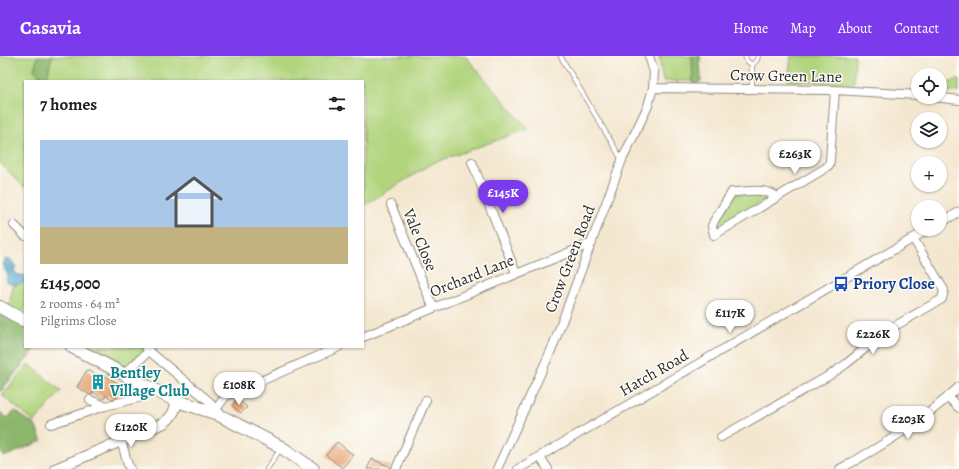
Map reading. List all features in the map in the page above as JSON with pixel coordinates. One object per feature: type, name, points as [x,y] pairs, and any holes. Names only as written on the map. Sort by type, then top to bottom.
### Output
[{"type":"main road","points":[[0,307],[24,319]]},
{"type":"main road","points":[[74,348],[123,375],[177,401],[215,413],[281,447],[313,469]]},
{"type":"street","name":"Crow Green Road","points":[[497,469],[553,346],[622,160],[648,106],[653,88],[654,72],[648,56]]},
{"type":"street","name":"Crow Green Lane","points":[[653,88],[835,90],[911,95]]},
{"type":"street","points":[[776,197],[772,193],[763,191],[732,192],[714,221],[712,226],[714,235],[829,165],[835,90]]},
{"type":"street","points":[[947,99],[959,100]]},
{"type":"street","points":[[472,162],[516,273]]},
{"type":"street","name":"Vale Close","points":[[391,205],[433,307]]},
{"type":"street","points":[[947,219],[959,212]]},
{"type":"street","points":[[14,225],[24,235]]},
{"type":"street","name":"Hatch Road","points":[[518,469],[917,236]]},
{"type":"street","points":[[721,437],[824,379],[846,364],[888,330],[942,299],[944,290],[914,238]]},
{"type":"street","name":"Orchard Lane","points":[[364,337],[592,243]]},
{"type":"street","points":[[215,413],[226,396],[337,348]]},
{"type":"street","points":[[123,375],[148,349],[210,402],[215,413]]},
{"type":"street","points":[[840,469],[881,446],[920,420],[959,387]]},
{"type":"street","points":[[51,424],[105,406],[142,397],[152,389]]},
{"type":"street","points":[[948,397],[959,408]]},
{"type":"street","points":[[90,400],[105,406]]},
{"type":"street","points":[[396,469],[426,400]]},
{"type":"street","points":[[56,469],[121,440],[164,424],[170,419],[174,412],[177,401]]},
{"type":"street","points":[[121,440],[128,465],[131,469]]},
{"type":"street","points":[[540,457],[548,469]]},
{"type":"lane","points":[[745,56],[747,61],[752,65]]},
{"type":"lane","points":[[752,90],[752,65],[757,60],[758,56]]},
{"type":"lane","points":[[562,57],[622,160]]},
{"type":"lane","points":[[267,469],[281,447]]},
{"type":"green space","points":[[0,56],[38,56],[34,70],[44,80],[24,80],[24,187],[0,163]]},
{"type":"green space","points":[[38,56],[52,56],[46,80],[34,70]]},
{"type":"green space","points":[[52,56],[467,56],[466,57],[528,129],[433,163],[364,205],[364,80],[46,80]]},
{"type":"green space","points":[[659,56],[692,56],[693,81],[663,81]]},
{"type":"green space","points":[[692,56],[700,56],[701,81],[693,89]]},
{"type":"green space","points":[[791,56],[855,56],[854,83],[788,81]]},
{"type":"green space","points":[[959,79],[959,92],[947,91],[947,83]]},
{"type":"green space","points":[[762,193],[765,198],[763,201],[720,227],[716,225],[733,194]]},
{"type":"green space","points":[[24,282],[24,320],[8,311],[13,286]]},
{"type":"green space","points":[[0,307],[24,320],[24,348],[36,348],[0,392]]},
{"type":"green space","points":[[74,348],[147,348],[149,351],[123,375]]},
{"type":"green space","points":[[29,364],[61,391],[34,422],[2,395]]},
{"type":"green space","points":[[15,411],[35,425],[42,441],[4,457],[0,449],[0,412],[7,418]]},
{"type":"water","points":[[4,260],[11,260],[16,266],[14,272],[19,275],[24,275],[24,282],[15,285],[6,281],[8,275],[2,264]]},
{"type":"building","name":"Bentley Village Club","points":[[87,370],[100,377],[102,374],[123,386],[116,398],[112,399],[106,395],[104,399],[93,392],[90,395],[77,387]]},
{"type":"building","points":[[237,399],[247,407],[241,413],[232,406]]},
{"type":"building","points":[[337,442],[353,455],[342,468],[326,455]]},
{"type":"building","points":[[372,459],[391,467],[391,469],[367,469]]},
{"type":"place","name":"Priory Close","points":[[841,284]]},
{"type":"place","name":"Bentley Village Club","points":[[98,382]]}]
